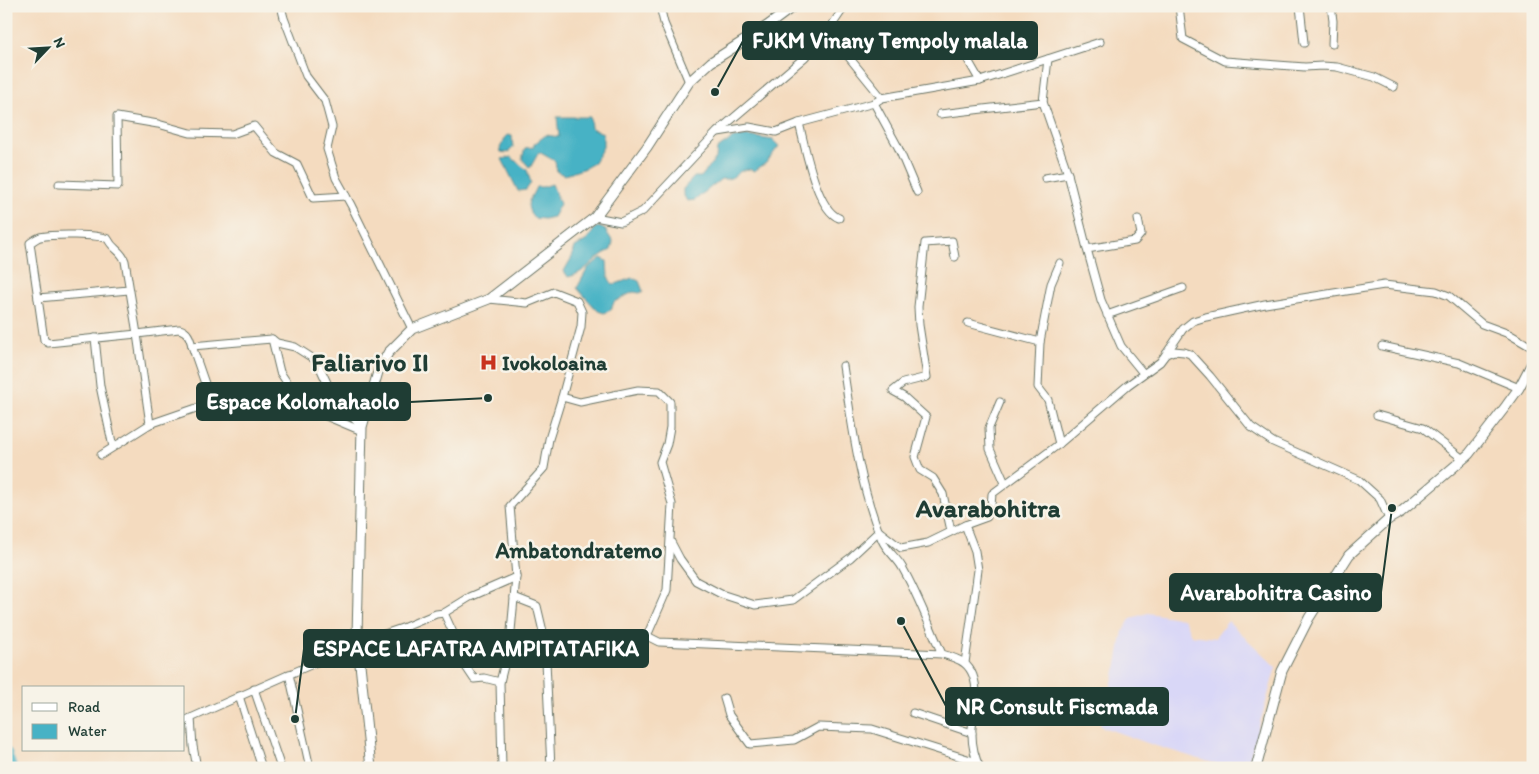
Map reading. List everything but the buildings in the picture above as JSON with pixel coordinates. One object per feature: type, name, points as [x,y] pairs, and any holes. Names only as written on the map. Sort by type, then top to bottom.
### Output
[{"type":"street","points":[[281,6],[306,76],[325,101],[332,128],[327,149],[336,178],[412,329]]},
{"type":"street","points":[[660,6],[664,24],[689,82]]},
{"type":"street","points":[[371,768],[358,640],[362,429],[378,372],[384,360],[388,353],[412,329],[490,299],[595,217],[647,147],[689,82],[711,62],[794,6]]},
{"type":"street","points":[[595,217],[622,222],[642,211],[717,132],[805,57],[826,34],[845,6]]},
{"type":"street","points":[[1179,6],[1183,39],[1225,61],[1305,67],[1330,66],[1374,77],[1394,87]]},
{"type":"street","points":[[1300,6],[1304,43]]},
{"type":"street","points":[[1332,6],[1332,44]]},
{"type":"street","points":[[826,34],[843,50],[882,98]]},
{"type":"street","points":[[957,41],[980,81]]},
{"type":"street","points":[[717,132],[749,126],[769,132],[776,132],[799,123],[874,103],[882,98],[980,81],[1100,42]]},
{"type":"street","points":[[1048,58],[1043,102],[1068,174],[1101,300],[1121,346],[1144,373]]},
{"type":"street","points":[[940,114],[1043,102]]},
{"type":"street","points":[[874,103],[898,147],[917,192]]},
{"type":"street","points":[[59,184],[118,186],[117,117],[158,124],[190,133],[232,134],[254,126],[276,153],[297,164],[313,198],[346,196]]},
{"type":"street","points":[[799,123],[819,195],[829,212],[839,218]]},
{"type":"street","points":[[1045,178],[1068,174]]},
{"type":"street","points":[[1087,249],[1135,241],[1141,234],[1138,219]]},
{"type":"street","points":[[101,455],[150,424],[193,410],[208,404],[210,401],[189,336],[184,330],[179,329],[138,334],[46,342],[44,340],[30,243],[39,237],[54,235],[96,236],[108,239],[114,248],[122,254],[138,334],[150,424]]},
{"type":"street","points":[[951,531],[943,494],[933,478],[920,470],[915,457],[926,416],[904,397],[893,391],[903,384],[927,377],[918,307],[925,243],[952,241],[955,257]]},
{"type":"street","points":[[1059,444],[1048,400],[1038,387],[1040,342],[1051,284],[1060,263]]},
{"type":"street","points":[[879,530],[901,548],[928,543],[965,524],[987,517],[991,506],[992,494],[1059,444],[1144,373],[1160,362],[1183,329],[1194,321],[1206,317],[1265,304],[1384,285],[1436,291],[1449,296],[1482,324],[1509,334],[1533,348]]},
{"type":"street","points":[[1106,315],[1183,288]]},
{"type":"street","points":[[38,298],[129,290]]},
{"type":"street","points":[[490,299],[527,303],[554,292],[577,301],[582,312],[581,327],[549,439],[544,468],[510,506],[516,577],[510,638],[500,682],[502,768]]},
{"type":"street","points":[[968,323],[1040,342]]},
{"type":"street","points":[[95,338],[100,386],[113,447]]},
{"type":"street","points":[[272,339],[280,372],[301,404],[314,412],[362,429]]},
{"type":"street","points":[[192,346],[272,339],[277,343],[296,347],[316,361],[334,398],[362,429]]},
{"type":"street","points":[[1382,346],[1459,363],[1519,388]]},
{"type":"street","points":[[1166,354],[1174,351],[1190,354],[1251,426],[1273,442],[1359,480],[1380,498],[1389,519]]},
{"type":"street","points":[[1256,768],[1282,671],[1309,618],[1349,555],[1389,519],[1401,512],[1469,454],[1519,388],[1533,361]]},
{"type":"street","points":[[843,366],[864,484],[883,542],[901,566],[942,654]]},
{"type":"street","points":[[562,397],[580,402],[638,390],[659,391],[670,402],[670,427],[660,462],[672,504],[667,590],[647,636]]},
{"type":"street","points":[[1000,402],[988,428],[990,449],[1005,483]]},
{"type":"street","points":[[1377,415],[1423,428],[1463,460]]},
{"type":"street","points":[[965,524],[975,551],[978,570],[965,663]]},
{"type":"street","points":[[671,542],[680,559],[696,580],[721,594],[755,605],[793,600],[850,558],[879,530]]},
{"type":"street","points":[[197,768],[187,720],[333,655],[335,644],[358,640],[405,627],[436,614],[444,613],[470,597],[516,577]]},
{"type":"street","points":[[514,597],[537,606],[545,640],[551,768]]},
{"type":"street","points":[[444,613],[455,637],[454,649],[474,679],[484,678],[500,682]]},
{"type":"street","points":[[510,638],[590,640],[647,636],[659,642],[942,654],[965,663],[970,670],[975,684],[975,710],[972,733],[979,765]]},
{"type":"street","points":[[289,674],[310,768]]},
{"type":"street","points":[[254,689],[281,768]]},
{"type":"street","points":[[239,696],[262,768]]},
{"type":"street","points":[[724,698],[729,715],[750,744],[794,740],[818,727],[872,729],[979,765]]},
{"type":"street","points":[[913,713],[972,733]]},
{"type":"shaded area","points":[[1148,613],[1184,619],[1191,635],[1215,638],[1228,621],[1276,667],[1247,768],[1229,768],[1153,745],[1100,726],[1117,664],[1123,631],[1131,618]]},
{"type":"water","points":[[557,117],[590,117],[591,128],[603,133],[603,147],[594,163],[565,175],[557,172],[555,161],[539,152],[530,168],[522,159],[525,148],[534,147],[534,144],[546,135],[559,137]]},
{"type":"water","points":[[507,135],[512,136],[513,148],[507,153],[501,152],[500,148]]},
{"type":"water","points":[[748,136],[773,140],[779,146],[766,163],[754,171],[749,169],[741,171],[732,178],[721,179],[695,200],[687,201],[683,194],[683,189],[694,177],[701,177],[716,158],[717,149],[733,138]]},
{"type":"water","points":[[511,157],[527,170],[531,183],[526,190],[518,191],[502,159]]},
{"type":"water","points":[[552,184],[560,204],[553,217],[544,219],[534,218],[528,206],[536,187]]},
{"type":"water","points":[[596,227],[604,228],[613,242],[611,250],[604,253],[585,269],[568,277],[564,271],[575,247],[587,240]]},
{"type":"water","points":[[601,258],[607,261],[608,277],[613,285],[632,278],[639,281],[643,291],[640,293],[633,292],[614,302],[611,310],[604,313],[598,311],[577,288],[588,268]]},
{"type":"waterway","points":[[6,753],[11,768]]},
{"type":"place","name":"FJKM Vinany Tempoly malala","points":[[715,92]]},
{"type":"place","name":"Ivokoloaina","points":[[488,363]]},
{"type":"place","name":"Espace Kolomahaolo","points":[[488,398]]},
{"type":"place","name":"Avarabohitra Casino","points":[[1392,508]]},
{"type":"place","name":"NR Consult Fiscmada","points":[[901,621]]},
{"type":"place","name":"ESPACE LAFATRA AMPITATAFIKA","points":[[295,719]]},
{"type":"district","name":"Faliarivo II","points":[[370,362]]},
{"type":"district","name":"Avarabohitra","points":[[988,508]]},
{"type":"district","name":"Ambatondratemo","points":[[579,550]]}]
